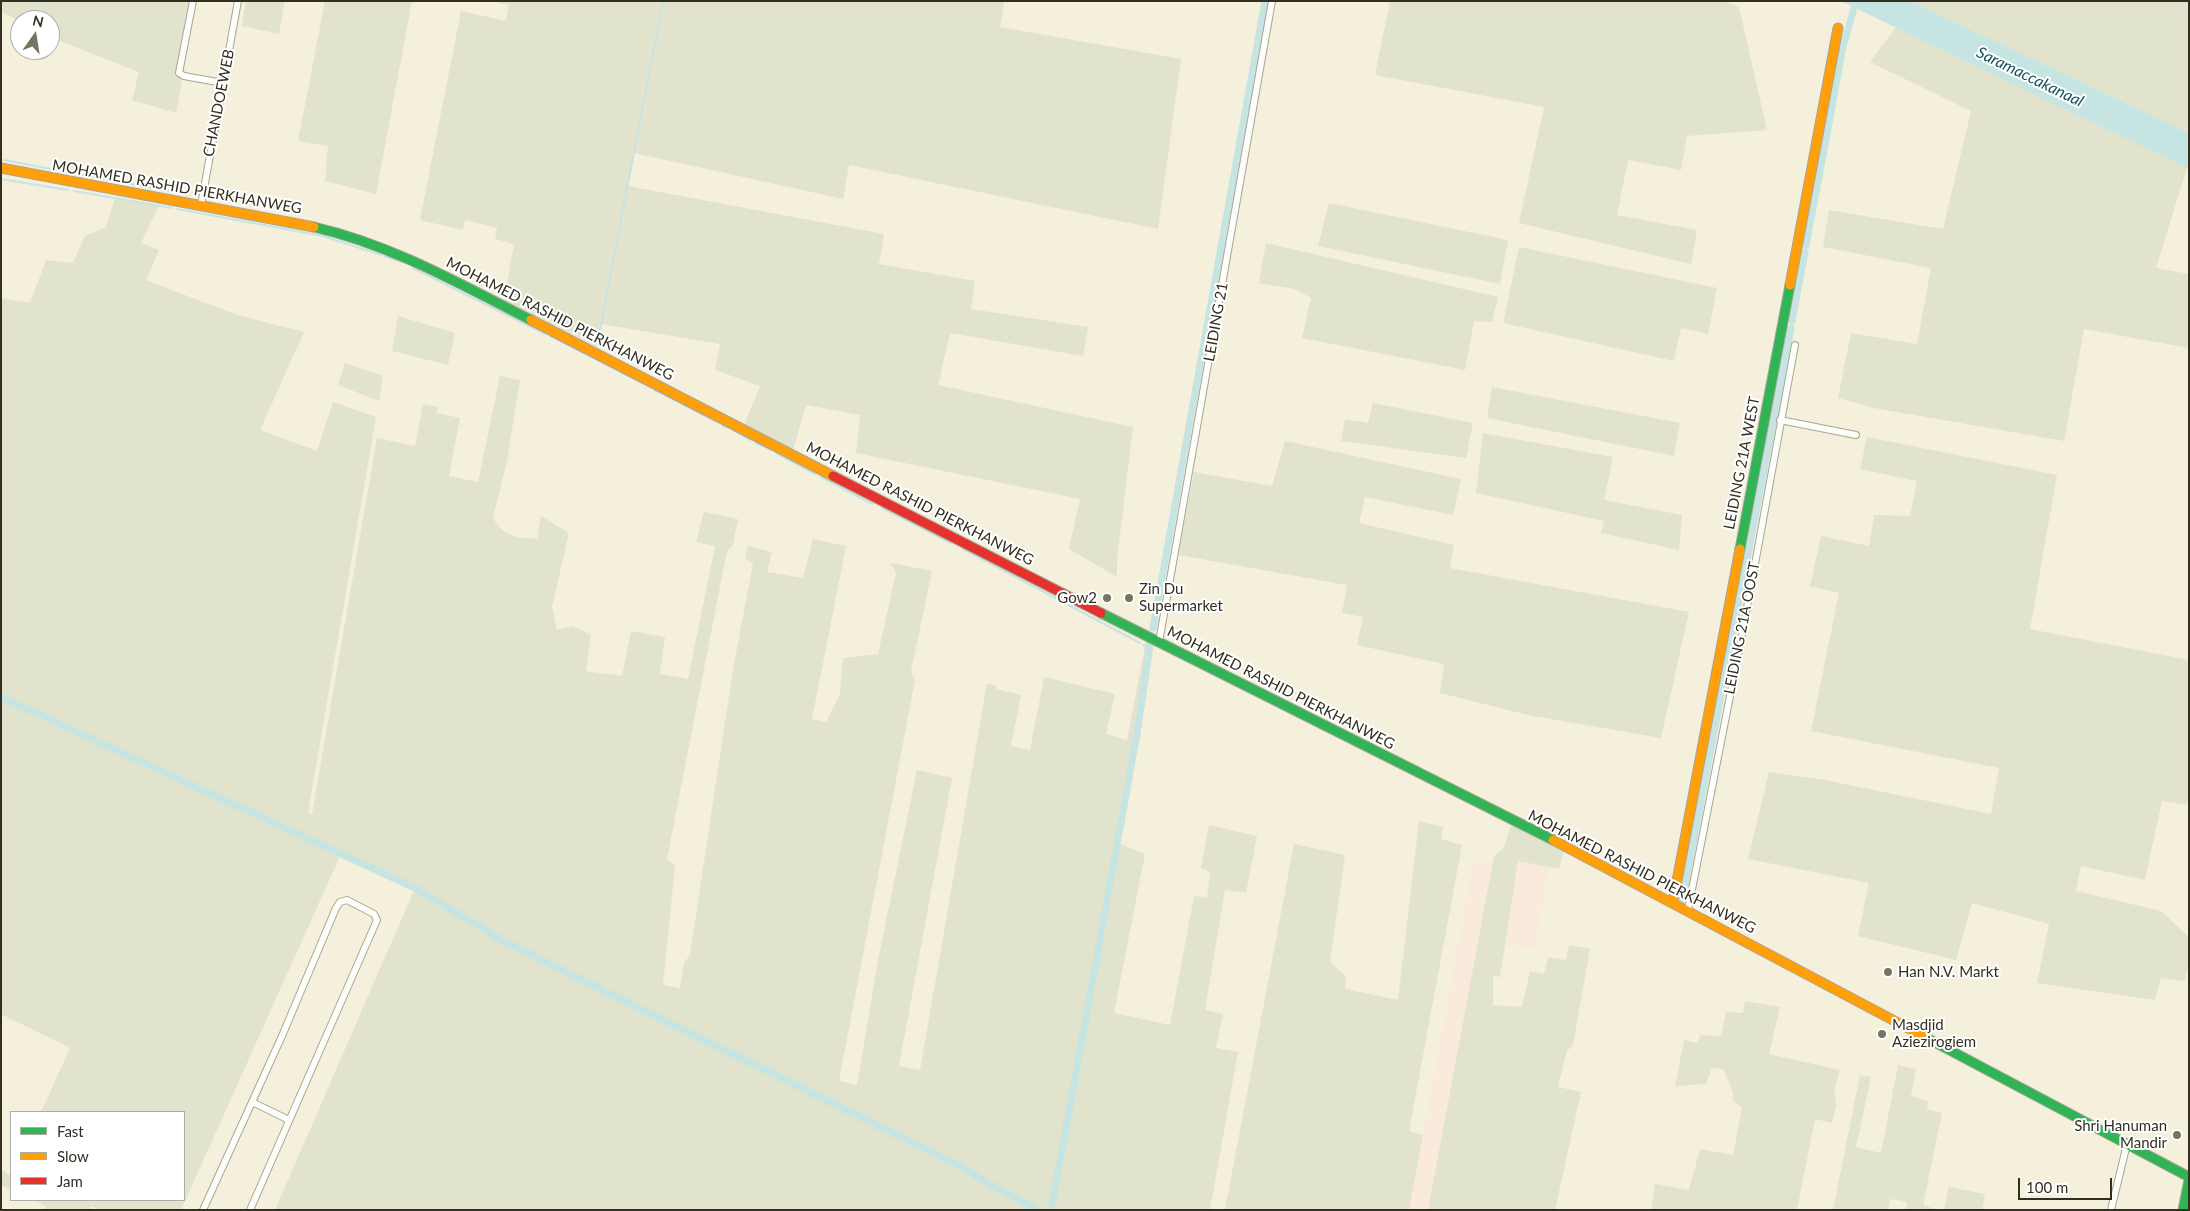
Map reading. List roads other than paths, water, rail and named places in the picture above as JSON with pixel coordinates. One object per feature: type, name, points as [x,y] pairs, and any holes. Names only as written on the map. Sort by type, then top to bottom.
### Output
[{"type":"street","points":[[193,1],[180,73],[184,76],[223,83]]},
{"type":"street","name":"CHANDOEWEB","points":[[201,205],[238,1]]},
{"type":"street","name":"LEIDING 21","points":[[1159,642],[1272,1]]},
{"type":"street","name":"LEIDING 21A WEST","points":[[1673,902],[1838,28]]},
{"type":"street","name":"MOHAMED RASHID PIERKHANWEG","points":[[1,168],[345,234],[409,258],[1159,642],[1404,764],[1673,902],[2189,1178]]},
{"type":"street","name":"LEIDING 21A OOST","points":[[1688,910],[1742,635],[1795,345]]},
{"type":"street","points":[[1780,420],[1856,435]]},
{"type":"street","points":[[203,1210],[336,908],[340,902],[347,900],[374,914],[377,920],[250,1210]]},
{"type":"street","points":[[252,1102],[289,1120]]},
{"type":"street","points":[[2111,1210],[2127,1144]]},
{"type":"street","points":[[2182,1210],[2189,1178]]},
{"type":"water","name":"Saramaccakanaal","points":[[1841,1],[1910,1],[2189,133],[2189,169]]},
{"type":"waterway","points":[[600,330],[663,1]]},
{"type":"waterway","points":[[1153,628],[1265,1]]},
{"type":"waterway","points":[[1818,182],[1843,47],[1856,1]]},
{"type":"waterway","points":[[4,160],[114,181]]},
{"type":"waterway","points":[[1,179],[68,190]]},
{"type":"waterway","points":[[120,182],[187,195]]},
{"type":"waterway","points":[[1806,245],[1817,187]]},
{"type":"waterway","points":[[74,191],[172,208]]},
{"type":"waterway","points":[[177,209],[323,236],[381,255]]},
{"type":"waterway","points":[[1792,321],[1805,252]]},
{"type":"waterway","points":[[384,256],[402,262]]},
{"type":"waterway","points":[[413,268],[545,334]]},
{"type":"waterway","points":[[1682,901],[1791,328]]},
{"type":"waterway","points":[[550,336],[650,387]]},
{"type":"waterway","points":[[655,390],[717,422]]},
{"type":"waterway","points":[[722,425],[728,428]]},
{"type":"waterway","points":[[733,430],[750,440]]},
{"type":"waterway","points":[[756,443],[771,450]]},
{"type":"waterway","points":[[776,453],[815,474]]},
{"type":"waterway","points":[[821,477],[872,504]]},
{"type":"waterway","points":[[882,508],[951,543]]},
{"type":"waterway","points":[[963,549],[1140,643]]},
{"type":"waterway","points":[[1052,1205],[1137,734],[1150,644]]},
{"type":"waterway","points":[[1143,645],[1150,648]]},
{"type":"waterway","points":[[1,697],[415,888],[500,939],[953,1163],[1037,1210]]},
{"type":"place","name":"Gow2","points":[[1107,598]]},
{"type":"place","name":"Zin Du Supermarket","points":[[1129,598]]},
{"type":"place","name":"Han N.V. Markt","points":[[1888,972]]},
{"type":"place","name":"Masdjid Aziezirogiem","points":[[1882,1034]]},
{"type":"place","name":"Shri Hanuman Mandir","points":[[2177,1135]]}]
